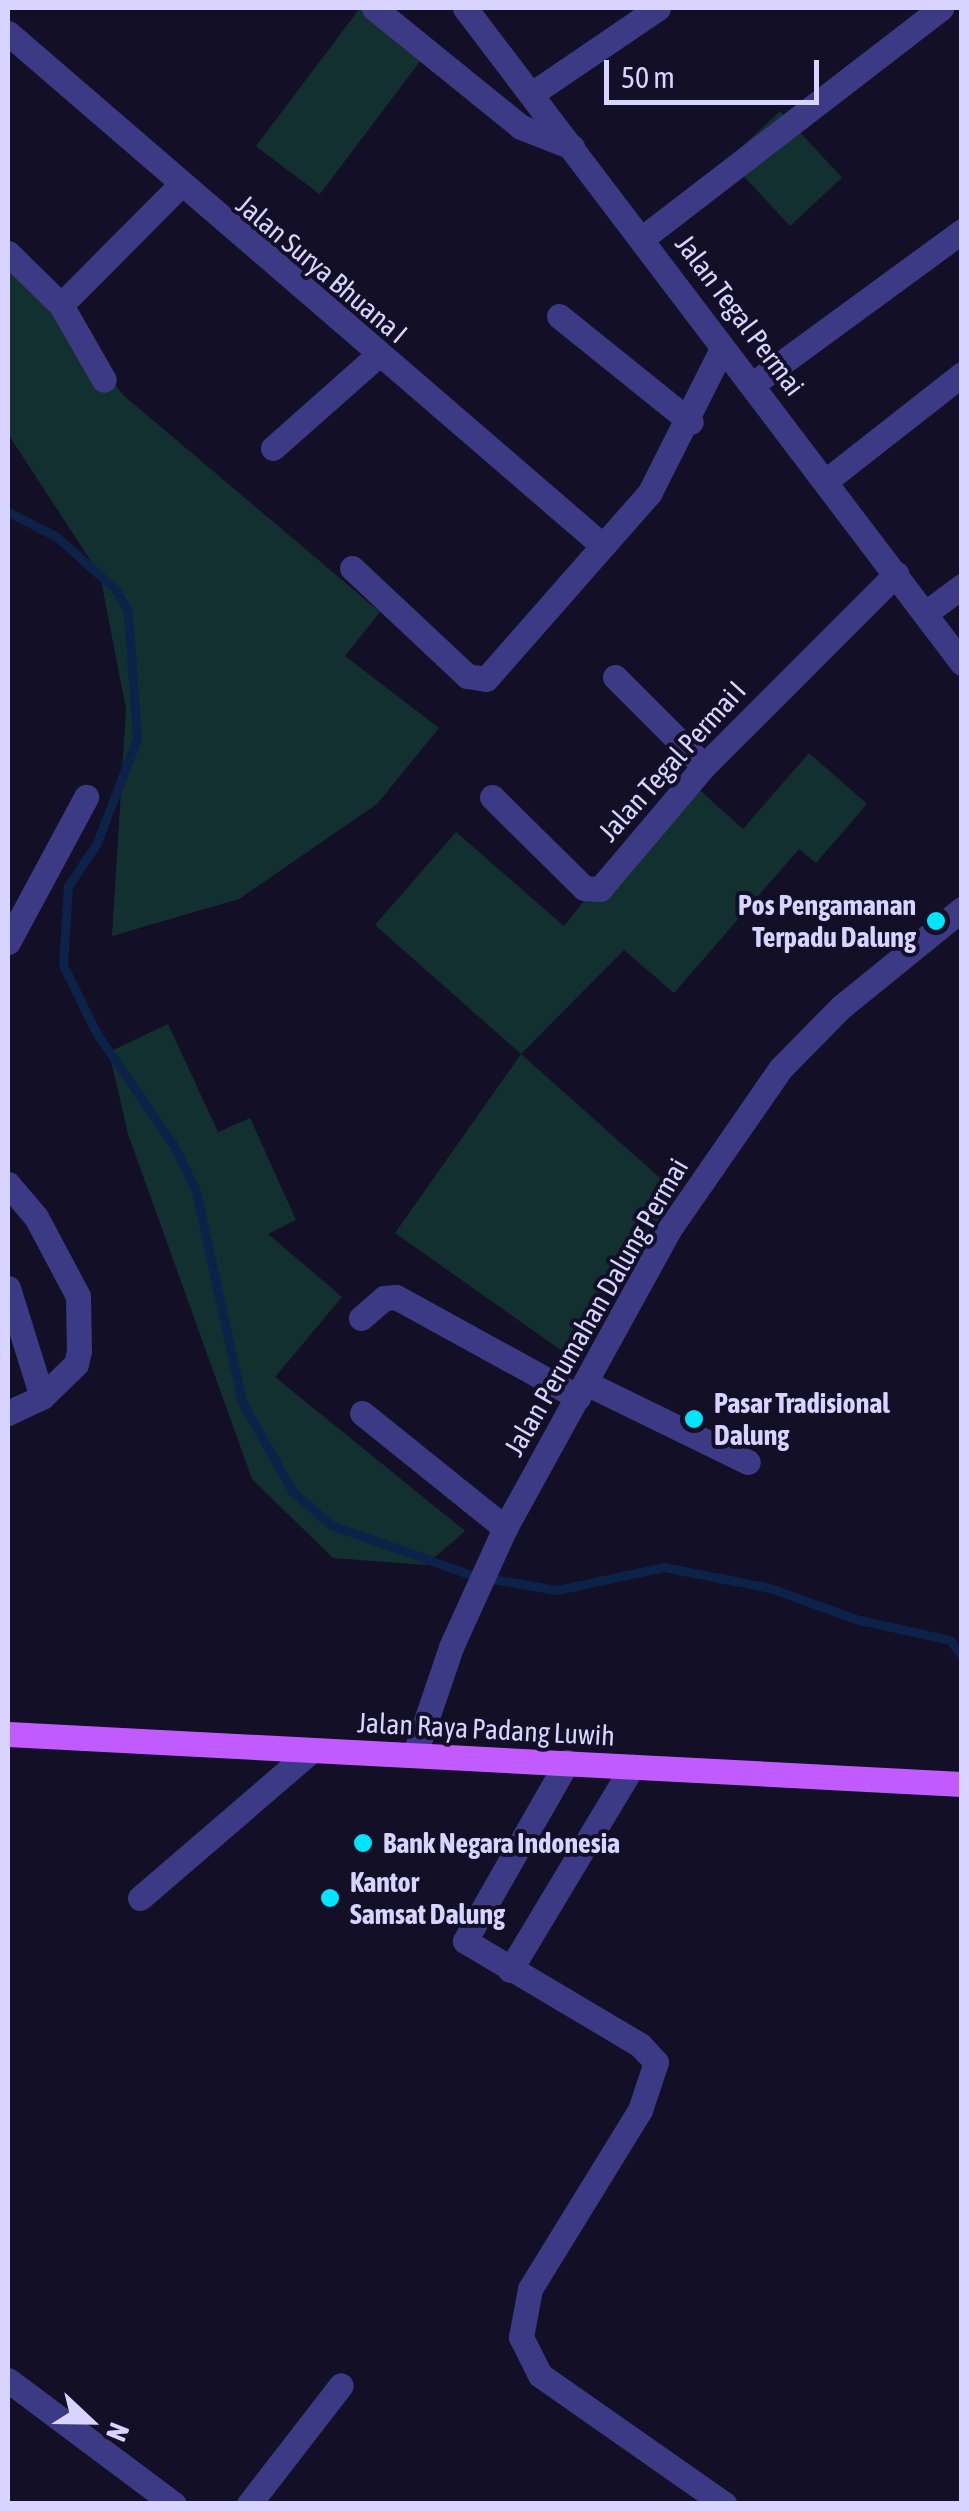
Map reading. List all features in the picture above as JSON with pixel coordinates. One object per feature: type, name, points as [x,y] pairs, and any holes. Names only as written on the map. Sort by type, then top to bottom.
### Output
[{"type":"main road","name":"Jalan Raya Padang Luwih","points":[[8,1734],[962,1784]]},
{"type":"street","points":[[374,8],[522,127],[572,146]]},
{"type":"street","name":"Jalan Tegal Permai","points":[[464,8],[644,237],[722,349],[827,480],[962,663]]},
{"type":"street","points":[[533,93],[658,8]]},
{"type":"street","points":[[644,237],[941,8]]},
{"type":"street","name":"Jalan Surya Bhuana I","points":[[8,34],[178,186],[602,545]]},
{"type":"street","points":[[61,305],[178,186]]},
{"type":"street","points":[[753,384],[962,231]]},
{"type":"street","points":[[8,253],[61,305],[104,380]]},
{"type":"street","points":[[559,316],[691,422]]},
{"type":"street","points":[[352,568],[467,676],[480,681],[492,676],[650,492],[691,422],[722,349]]},
{"type":"street","points":[[274,448],[378,355]]},
{"type":"street","points":[[827,480],[962,374]]},
{"type":"street","name":"Jalan Tegal Permai I","points":[[492,797],[584,888],[596,890],[704,766],[896,574]]},
{"type":"street","points":[[926,612],[962,586]]},
{"type":"street","points":[[615,678],[704,766]]},
{"type":"street","points":[[8,942],[86,797]]},
{"type":"street","name":"Jalan Perumahan Dalung Permai","points":[[415,1753],[450,1647],[505,1528],[668,1231],[781,1068],[841,1007],[962,909]]},
{"type":"street","points":[[8,1184],[36,1216],[78,1296],[76,1364],[42,1397],[8,1413]]},
{"type":"street","points":[[8,1288],[42,1397]]},
{"type":"street","points":[[361,1318],[384,1298],[396,1297],[582,1390],[748,1462]]},
{"type":"street","points":[[362,1413],[505,1528]]},
{"type":"street","points":[[140,1898],[311,1750]]},
{"type":"street","points":[[567,1762],[464,1942],[640,2045],[656,2062],[640,2110],[530,2290],[521,2316],[527,2357],[550,2383],[724,2504]]},
{"type":"street","points":[[510,1970],[632,1767]]},
{"type":"street","points":[[8,2380],[174,2504]]},
{"type":"street","points":[[248,2504],[341,2385]]},
{"type":"green space","points":[[360,8],[424,56],[320,194],[256,146]]},
{"type":"green space","points":[[780,111],[842,178],[790,226],[728,159]]},
{"type":"green space","points":[[8,255],[24,266],[123,395],[380,612],[345,656],[439,728],[377,804],[239,899],[112,936],[126,709],[100,575],[8,434]]},
{"type":"green space","points":[[809,753],[867,804],[816,863],[799,849],[674,993],[624,950],[521,1054],[375,925],[456,832],[564,926],[684,776],[743,829]]},
{"type":"green space","points":[[168,1024],[218,1132],[250,1118],[296,1220],[268,1234],[342,1297],[275,1377],[465,1531],[426,1565],[333,1558],[252,1479],[128,1134],[109,1052]]},
{"type":"green space","points":[[521,1054],[677,1193],[565,1353],[395,1233]]},
{"type":"waterway","points":[[8,512],[57,537],[116,590],[128,612],[137,738],[97,843],[68,886],[63,965],[97,1034],[173,1144],[196,1191],[242,1402],[293,1492],[331,1525],[474,1576],[557,1590],[664,1567],[770,1588],[859,1620],[950,1640],[962,1656]]},
{"type":"place","name":"Pos Pengamanan Terpadu Dalung","points":[[936,921]]},
{"type":"place","name":"Pasar Tradisional Dalung","points":[[694,1419]]},
{"type":"place","name":"Bank Negara Indonesia","points":[[363,1843]]},
{"type":"place","name":"Kantor Samsat Dalung","points":[[330,1898]]}]
